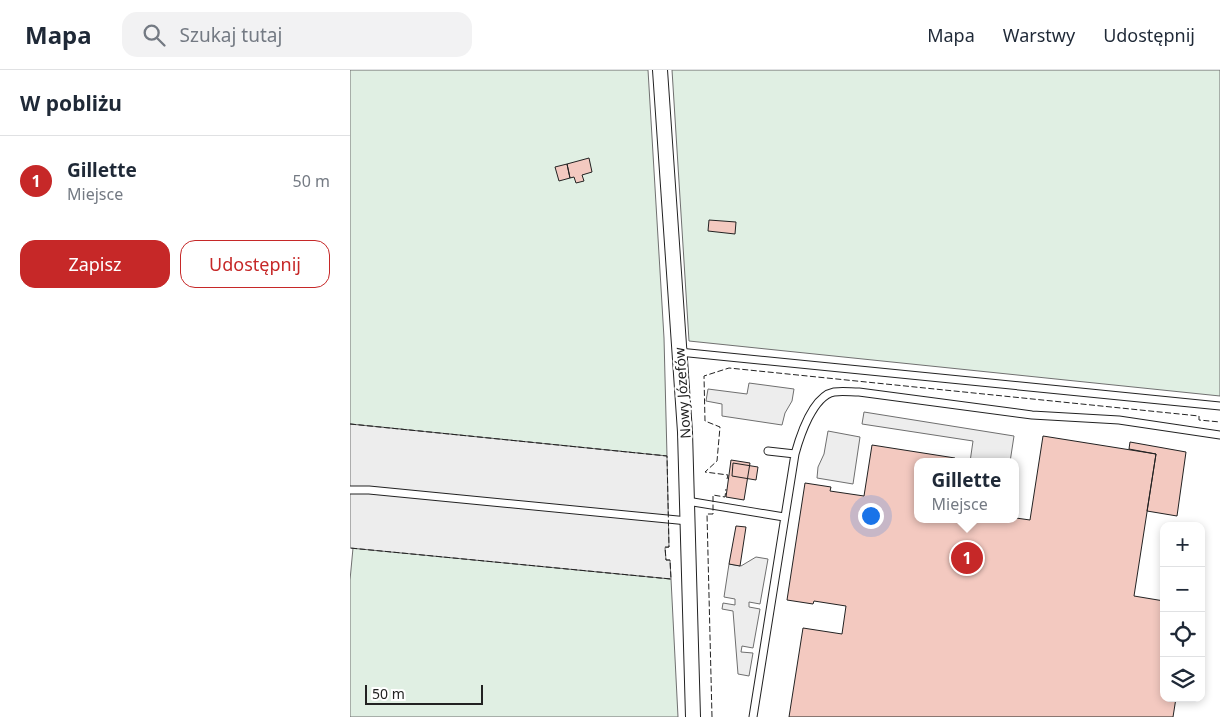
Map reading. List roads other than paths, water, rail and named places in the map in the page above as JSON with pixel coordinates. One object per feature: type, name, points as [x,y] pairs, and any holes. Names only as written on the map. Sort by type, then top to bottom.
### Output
[{"type":"street","name":"Nowy Józefów","points":[[660,70],[685,432],[693,717]]},
{"type":"lane","points":[[679,352],[1220,406]]},
{"type":"lane","points":[[753,717],[795,454],[807,420],[820,401],[833,392],[859,392],[1032,415],[1119,420],[1220,435]]},
{"type":"lane","points":[[768,451],[795,454]]},
{"type":"lane","points":[[350,490],[369,490],[688,522]]},
{"type":"lane","points":[[688,501],[784,518]]},
{"type":"place","name":"Gillette","points":[[967,558]]}]
